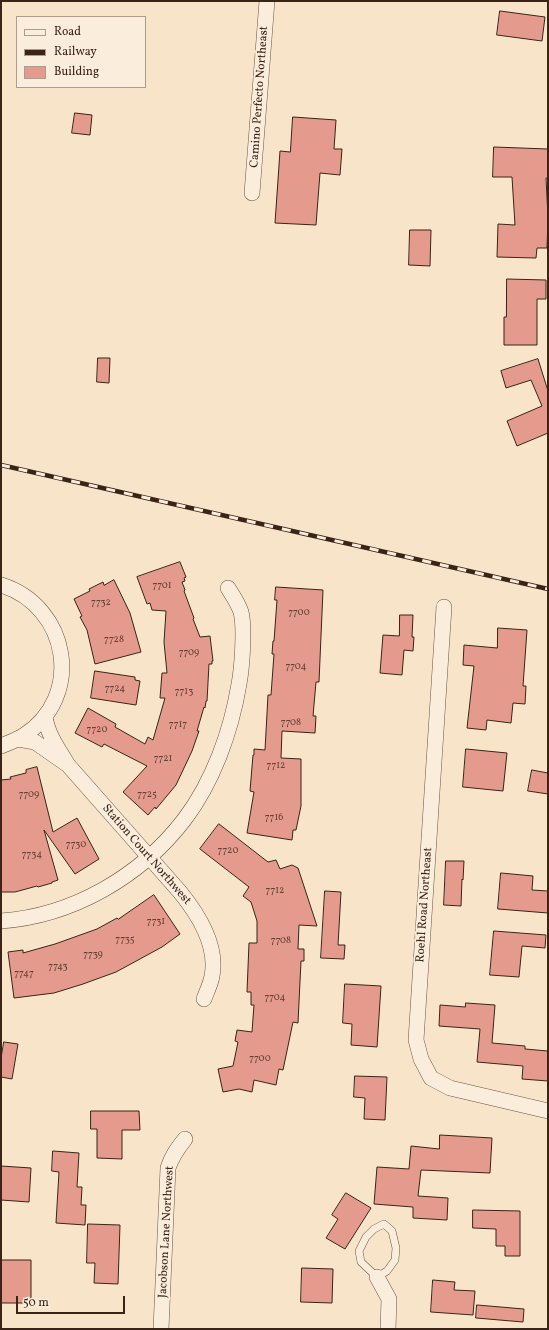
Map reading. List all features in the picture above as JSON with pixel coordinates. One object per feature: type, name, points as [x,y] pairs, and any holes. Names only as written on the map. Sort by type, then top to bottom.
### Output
[{"type":"street","name":"Camino Perfecto Northeast","points":[[252,193],[267,1]]},
{"type":"street","points":[[1,585],[15,590],[37,605],[49,621],[58,639],[62,659],[61,679],[52,705],[45,716],[31,730],[18,739],[1,746]]},
{"type":"street","points":[[1,921],[32,917],[53,912],[75,904],[99,892],[126,875],[149,857],[169,838],[184,820],[211,775],[237,699],[241,674],[243,626],[241,613],[236,600],[228,588]]},
{"type":"street","name":"Roehl Road Northeast","points":[[444,607],[416,1040],[421,1059],[431,1078],[450,1088],[548,1111]]},
{"type":"street","name":"Station Court Northwest","points":[[45,716],[49,732],[68,765],[190,904],[206,931],[211,948],[213,965],[212,976],[204,999]]},
{"type":"street","name":"Station Court Northwest","points":[[18,739],[35,742],[68,765]]},
{"type":"street","name":"Jacobson Lane Northwest","points":[[161,1329],[168,1168],[171,1158],[185,1139]]},
{"type":"street","points":[[377,1277],[389,1299],[388,1329]]},
{"type":"lane","points":[[384,1224],[392,1232],[396,1248],[395,1260],[387,1270],[377,1277],[362,1262],[359,1250],[366,1237],[374,1229],[384,1224]]},
{"type":"building","points":[[500,11],[545,17],[542,41],[497,35]]},
{"type":"building","points":[[75,113],[92,115],[90,135],[72,133]]},
{"type":"building","points":[[293,117],[336,120],[334,149],[342,149],[340,175],[320,173],[316,225],[275,223],[280,151],[290,152]]},
{"type":"building","points":[[494,147],[548,149],[548,178],[546,178],[548,217],[547,248],[537,248],[536,258],[497,257],[498,224],[515,225],[512,177],[493,177]]},
{"type":"building","points":[[410,230],[431,230],[430,266],[409,265]]},
{"type":"building","points":[[507,279],[546,280],[546,299],[537,299],[537,345],[504,345],[504,317],[506,317]]},
{"type":"building","points":[[98,358],[110,358],[109,383],[97,382]]},
{"type":"building","points":[[538,359],[548,391],[548,433],[517,446],[507,421],[542,406],[531,380],[506,388],[501,371]]},
{"type":"building","points":[[180,562],[186,577],[184,578],[185,581],[182,582],[184,591],[194,618],[193,619],[200,637],[210,636],[213,661],[212,664],[209,664],[207,701],[192,751],[176,785],[156,809],[155,807],[148,815],[123,792],[147,766],[104,744],[102,747],[75,733],[88,708],[116,724],[115,727],[145,744],[148,737],[153,740],[165,698],[160,698],[162,673],[167,673],[164,642],[166,611],[152,610],[150,603],[147,604],[137,577]]},
{"type":"building","points":[[114,580],[130,613],[141,652],[95,664],[87,630],[80,617],[82,616],[74,599],[103,582],[104,585]]},
{"type":"building","points":[[276,587],[323,590],[319,682],[316,682],[313,716],[316,716],[315,733],[282,731],[281,758],[301,759],[301,806],[296,830],[293,830],[292,840],[247,833],[254,792],[250,791],[254,749],[265,750],[268,695],[271,695],[274,654],[272,654],[277,600],[275,600]]},
{"type":"building","points":[[400,615],[413,615],[413,651],[404,650],[402,675],[380,673],[383,635],[399,636]]},
{"type":"building","points":[[498,628],[527,630],[523,686],[526,686],[525,704],[513,703],[511,723],[487,720],[486,730],[467,728],[474,666],[463,665],[464,645],[497,648]]},
{"type":"building","points":[[95,671],[135,677],[135,680],[140,681],[136,705],[91,698]]},
{"type":"building","points":[[466,749],[507,753],[503,791],[463,787]]},
{"type":"building","points":[[37,767],[53,832],[77,818],[99,859],[75,874],[44,830],[58,880],[38,887],[15,892],[1,892],[1,780],[11,779],[10,777],[26,773],[26,770]]},
{"type":"building","points":[[532,770],[548,773],[548,794],[528,791]]},
{"type":"building","points":[[219,824],[268,862],[276,860],[280,869],[292,865],[298,868],[317,926],[299,925],[298,949],[304,949],[304,961],[301,961],[298,1023],[293,1022],[283,1070],[279,1069],[276,1085],[254,1080],[252,1092],[239,1089],[223,1092],[218,1069],[233,1066],[238,1042],[235,1041],[237,1030],[252,1032],[254,1005],[251,1005],[251,992],[247,992],[249,943],[257,943],[257,921],[251,902],[243,896],[249,887],[200,849]]},
{"type":"building","points":[[446,861],[464,861],[461,906],[444,905]]},
{"type":"building","points":[[501,873],[533,876],[532,890],[548,891],[548,913],[498,909]]},
{"type":"building","points":[[325,891],[341,892],[338,945],[345,945],[344,959],[321,958]]},
{"type":"building","points":[[154,895],[180,934],[162,947],[116,972],[54,993],[14,998],[8,952],[23,950],[23,953],[55,944],[97,929],[117,918],[118,919]]},
{"type":"building","points":[[494,931],[546,935],[545,948],[522,946],[519,977],[490,975]]},
{"type":"building","points":[[345,984],[381,986],[377,1047],[351,1045],[352,1024],[343,1023]]},
{"type":"building","points":[[466,1003],[495,1005],[492,1043],[525,1046],[525,1049],[548,1051],[548,1081],[522,1079],[523,1066],[477,1062],[480,1029],[439,1026],[440,1005],[465,1007]]},
{"type":"building","points":[[4,1042],[18,1044],[12,1079],[1,1077],[1,1059]]},
{"type":"building","points":[[355,1076],[387,1077],[385,1120],[364,1119],[365,1098],[354,1097]]},
{"type":"building","points":[[91,1111],[139,1111],[140,1130],[122,1130],[122,1159],[97,1158],[97,1129],[91,1129]]},
{"type":"building","points":[[440,1135],[492,1138],[490,1173],[421,1170],[418,1196],[448,1198],[447,1220],[413,1218],[413,1207],[374,1204],[377,1167],[409,1169],[411,1146],[439,1149]]},
{"type":"building","points":[[53,1151],[79,1153],[77,1187],[82,1187],[81,1205],[86,1205],[85,1225],[56,1223],[59,1172],[52,1171]]},
{"type":"building","points":[[1,1166],[31,1168],[29,1202],[1,1200]]},
{"type":"building","points":[[346,1193],[371,1208],[345,1249],[326,1238],[338,1219],[332,1215]]},
{"type":"building","points":[[473,1210],[520,1211],[520,1256],[505,1256],[505,1246],[496,1246],[496,1229],[473,1228]]},
{"type":"building","points":[[88,1224],[120,1225],[118,1284],[94,1283],[95,1263],[87,1263]]},
{"type":"building","points":[[1,1260],[31,1260],[31,1303],[1,1303]]},
{"type":"building","points":[[302,1268],[333,1269],[332,1303],[301,1302]]},
{"type":"building","points":[[433,1280],[455,1282],[454,1290],[475,1291],[473,1315],[431,1312]]},
{"type":"building","points":[[477,1305],[524,1309],[523,1322],[476,1318]]},
{"type":"railway","points":[[1,465],[548,589]]}]
